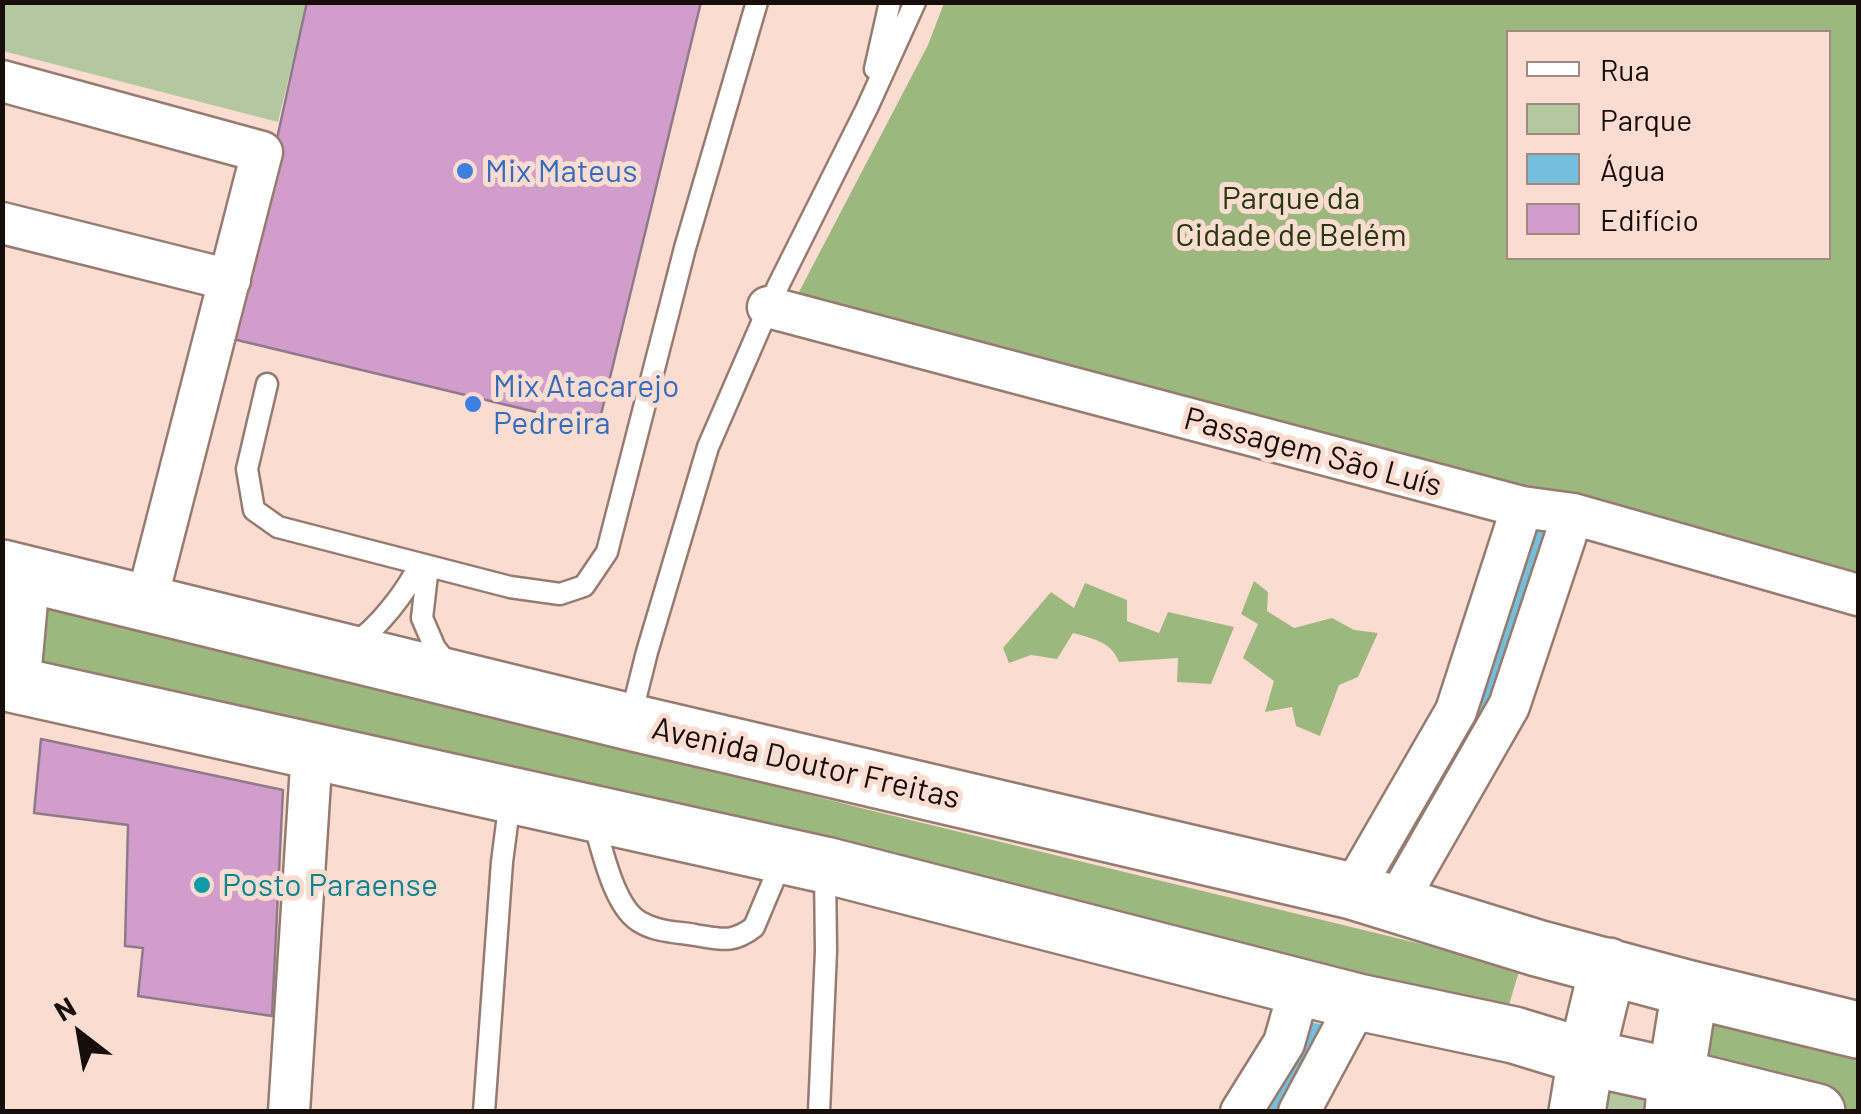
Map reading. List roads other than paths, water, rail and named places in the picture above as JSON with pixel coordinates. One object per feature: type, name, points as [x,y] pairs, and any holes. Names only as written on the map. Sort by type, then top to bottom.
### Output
[{"type":"main road","name":"Avenida Doutor Freitas","points":[[12,571],[1374,898],[1537,948],[1858,1030]]},
{"type":"main road","points":[[12,571],[7,684],[804,861],[1358,1002],[1514,1035],[1586,1058],[1674,1094],[1818,1112]]},
{"type":"main road","points":[[1578,1112],[1586,1058],[1608,966]]},
{"type":"main road","points":[[1674,1094],[1690,988]]},
{"type":"street","points":[[2,80],[262,152],[146,604]]},
{"type":"street","points":[[2,222],[230,280]]},
{"type":"street","name":"Passagem São Luís","points":[[768,308],[1522,507],[1573,514],[1858,594]]},
{"type":"street","points":[[1374,898],[1456,711],[1522,507]]},
{"type":"street","points":[[1374,898],[1509,706],[1573,514]]},
{"type":"street","points":[[289,1112],[312,750]]},
{"type":"street","points":[[1240,1112],[1284,1043],[1300,987]]},
{"type":"street","points":[[1299,1112],[1358,1002]]},
{"type":"lane","points":[[267,384],[247,470],[254,510],[278,527],[510,587],[560,594],[584,586],[607,552],[685,248],[757,2]]},
{"type":"lane","points":[[867,108],[890,2]]},
{"type":"lane","points":[[630,722],[708,447],[768,308],[915,2]]},
{"type":"lane","points":[[342,652],[359,641],[424,565]]},
{"type":"lane","points":[[424,565],[422,618],[434,648],[461,681]]},
{"type":"lane","points":[[484,1112],[510,795]]},
{"type":"lane","points":[[590,813],[621,903],[638,922],[657,929],[731,940],[744,934],[804,861]]},
{"type":"lane","points":[[804,861],[826,951],[819,1112]]},
{"type":"water","points":[[1526,519],[1548,523],[1499,694],[1406,862],[1389,854]]},
{"type":"water","points":[[1307,1022],[1333,1026],[1286,1111],[1254,1112]]},
{"type":"place","name":"Mix Mateus","points":[[465,171]]},
{"type":"place","name":"Mix Atacarejo Pedreira","points":[[473,404]]},
{"type":"place","name":"Posto Paraense","points":[[202,885]]},
{"type":"park label","name":"Parque da Cidade de Belém","points":[[1291,216]]}]
